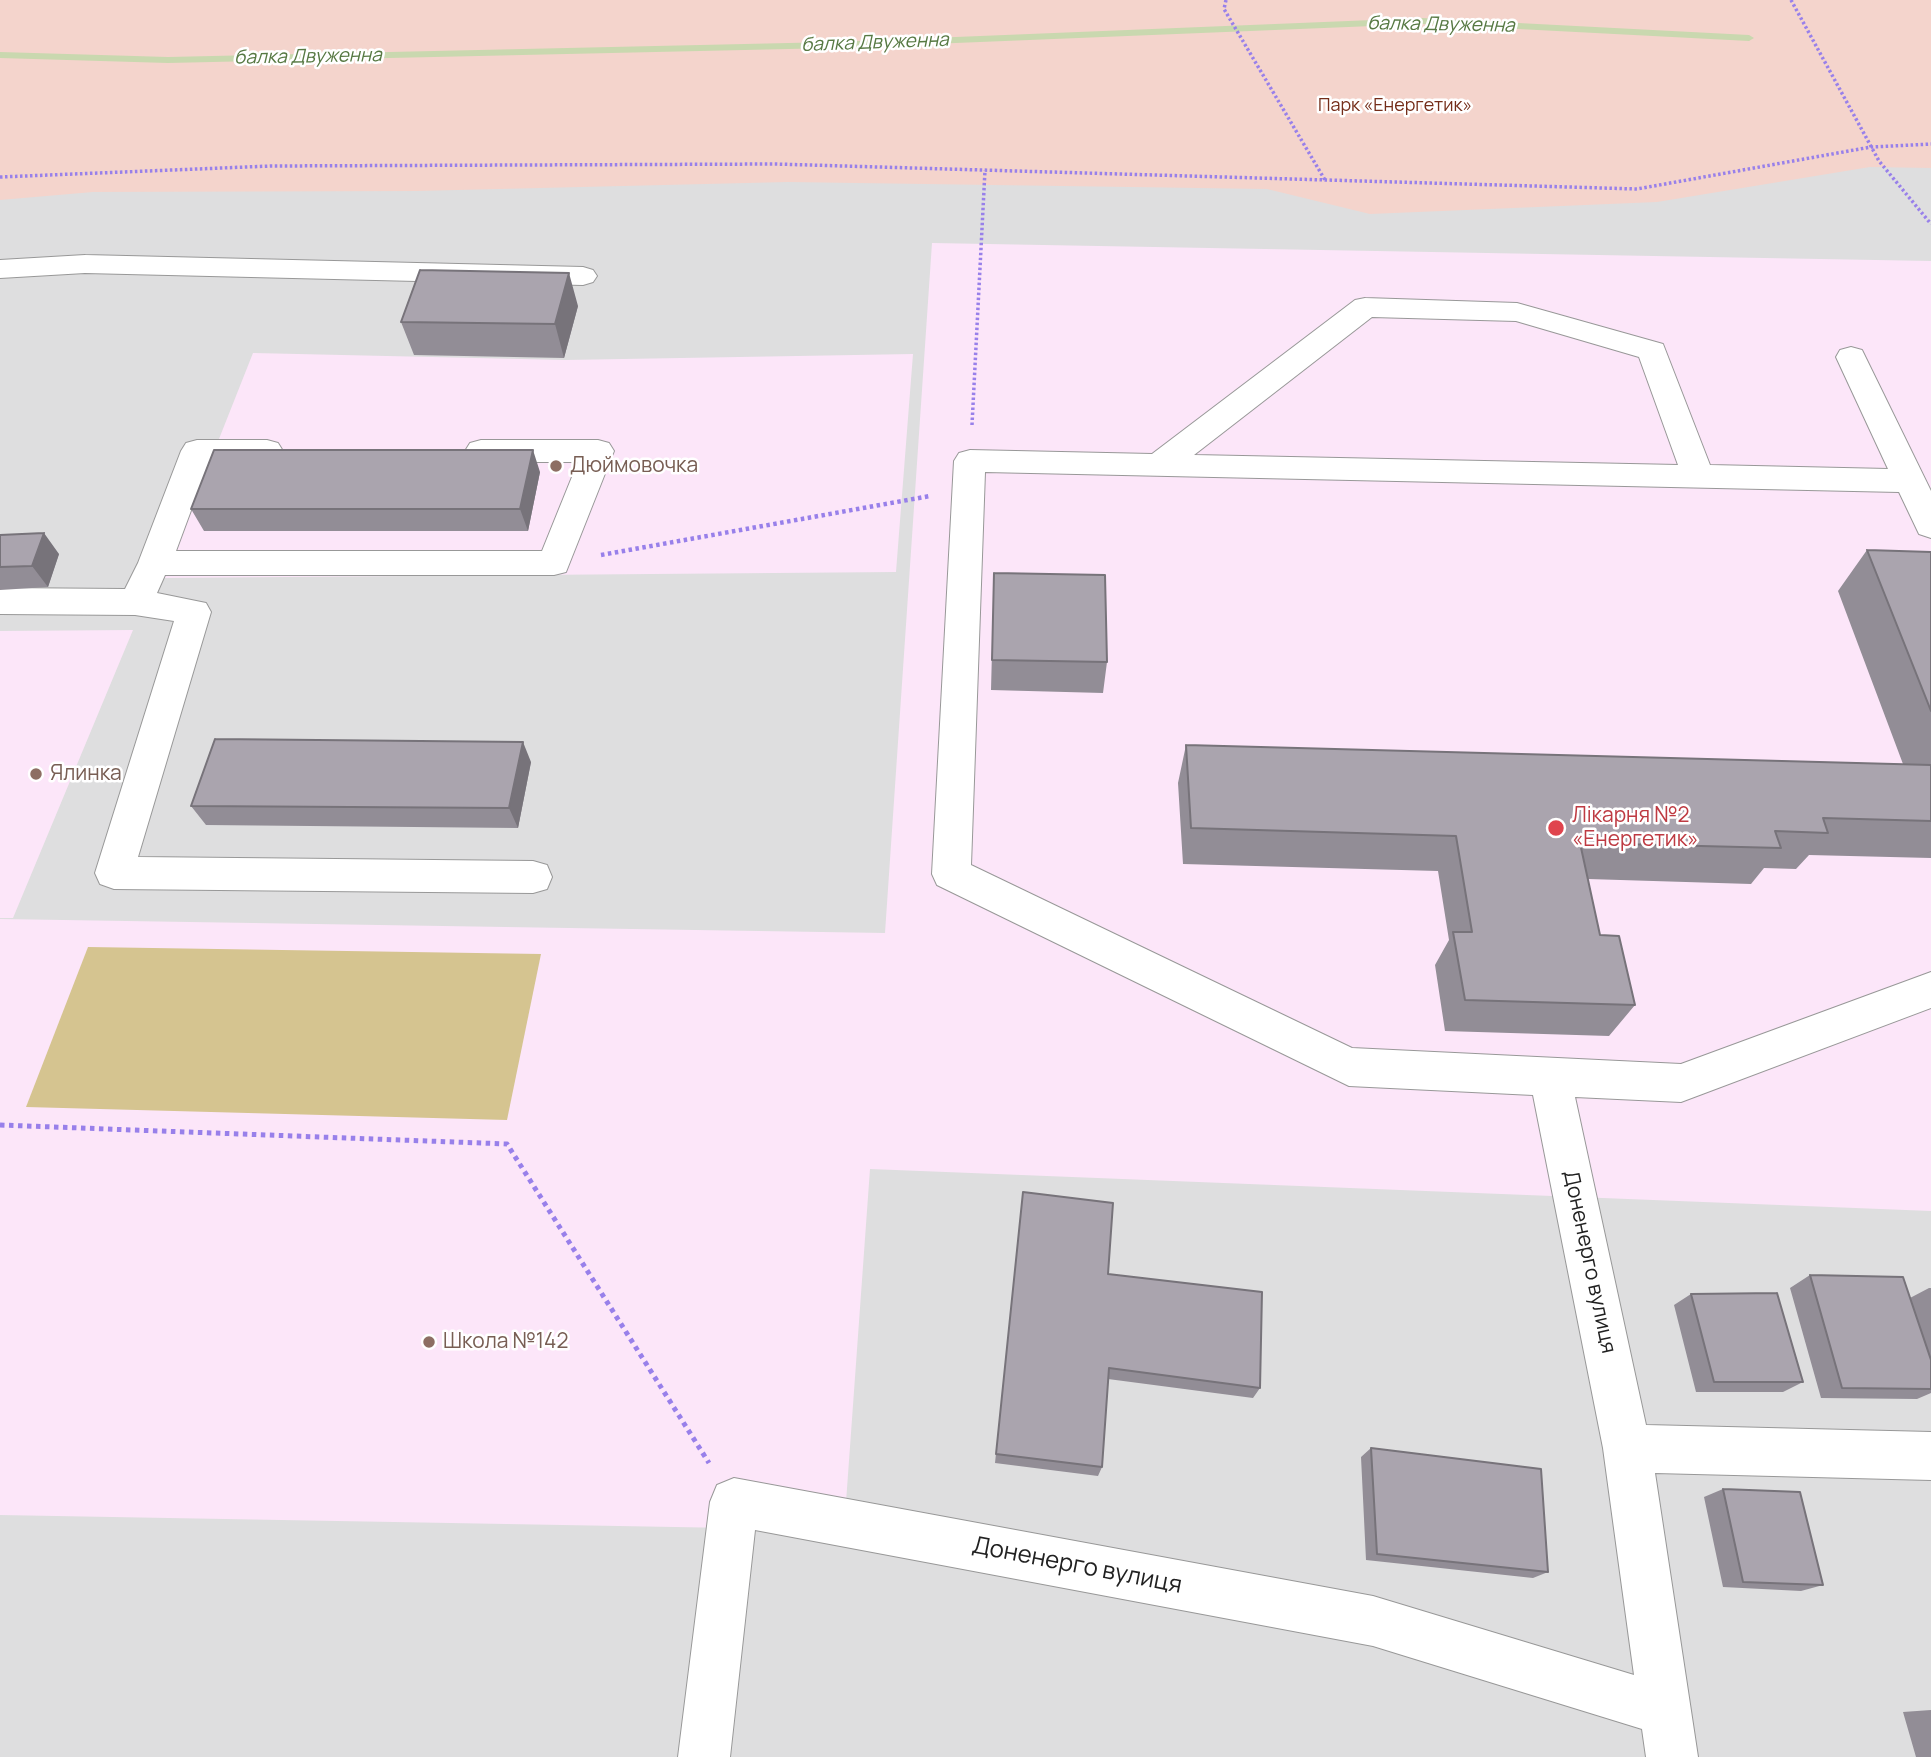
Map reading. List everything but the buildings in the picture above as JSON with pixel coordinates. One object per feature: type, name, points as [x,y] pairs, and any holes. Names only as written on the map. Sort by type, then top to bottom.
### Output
[{"type":"street","points":[[0,269],[85,264],[583,276]]},
{"type":"street","points":[[1160,465],[1365,307],[1517,312],[1652,351],[1698,476]]},
{"type":"street","points":[[1851,358],[1931,526]]},
{"type":"street","points":[[135,601],[155,563],[197,451],[293,451]]},
{"type":"street","points":[[155,563],[554,563],[597,451],[446,451]]},
{"type":"street","points":[[1910,481],[1160,465],[969,475],[951,874],[1349,1067],[1681,1083],[1931,990]]},
{"type":"street","points":[[0,601],[135,601],[194,612],[114,873],[533,877]]},
{"type":"street","name":"Доненерго вулиця","points":[[734,1502],[1373,1621],[1668,1734],[1628,1448],[1550,1077]]},
{"type":"street","points":[[1628,1448],[1931,1456]]},
{"type":"street","points":[[704,1757],[734,1502]]},
{"type":"path","points":[[1226,0],[1224,9],[1325,180]]},
{"type":"path","points":[[1791,0],[1871,147],[1931,224]]},
{"type":"path","points":[[0,177],[298,166],[775,164],[1637,189],[1871,147],[1931,144]]},
{"type":"path","points":[[554,563],[969,475],[985,170]]},
{"type":"path","points":[[0,1125],[507,1144],[734,1502]]},
{"type":"shaded area","points":[[0,0],[1931,44],[1931,1757],[0,1757]]},
{"type":"shaded area","points":[[932,243],[1931,261],[1931,1211],[870,1169],[844,1530],[0,1515],[0,919],[885,933]]},
{"type":"shaded area","name":"Дюймовочка","points":[[253,353],[565,360],[913,354],[896,572],[164,578]]},
{"type":"shaded area","name":"Ялинка","points":[[133,630],[13,918],[0,918],[0,631]]},
{"type":"shaded area","points":[[88,947],[541,954],[507,1120],[26,1107]]},
{"type":"green space","name":"Парк «Енергетик»","points":[[0,0],[1931,0],[1931,168],[1870,167],[1657,202],[1370,214],[1267,189],[788,182],[416,191],[93,192],[0,200]]},
{"type":"waterway","name":"балка Двуженна","points":[[0,55],[168,60],[833,45],[1422,21],[1749,38]]},
{"type":"place","name":"Дюймовочка","points":[[556,466]]},
{"type":"place","name":"Ялинка","points":[[36,774]]},
{"type":"place","name":"Лікарня №2 «Енергетик»","points":[[1556,828]]},
{"type":"place","name":"Школа №142","points":[[429,1342]]}]
